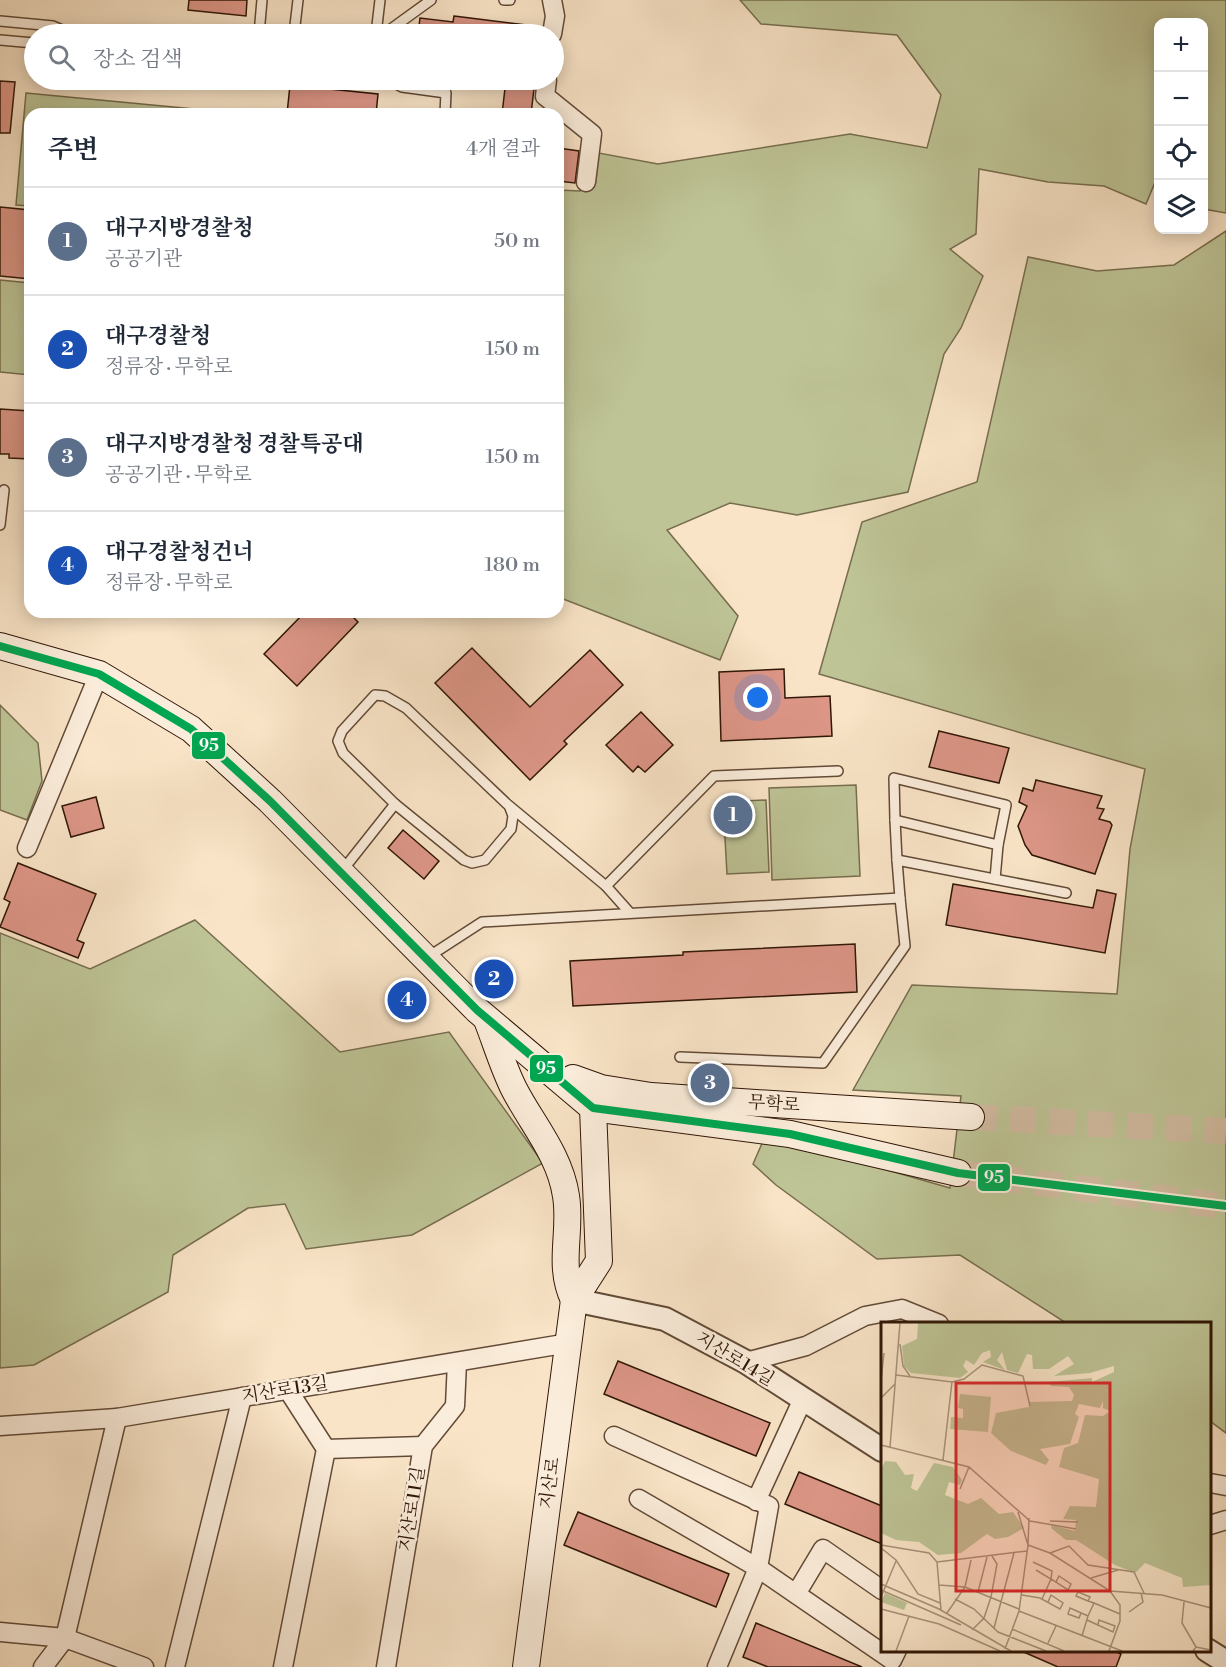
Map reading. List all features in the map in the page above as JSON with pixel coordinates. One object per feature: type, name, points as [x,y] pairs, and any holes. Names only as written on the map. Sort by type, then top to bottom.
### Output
[{"type":"main road","name":"무학로","points":[[0,646],[99,674],[191,729],[270,801],[487,1018],[593,1107],[790,1134],[958,1173]]},
{"type":"main road","name":"무학로","points":[[487,1018],[514,1089]]},
{"type":"main road","name":"무학로","points":[[545,1067],[601,1088],[651,1096],[971,1118]]},
{"type":"main road","name":"지산로","points":[[526,1667],[574,1300],[599,1261],[593,1107],[584,1082]]},
{"type":"main road","name":"지산로","points":[[514,1089],[548,1143],[566,1196],[564,1254],[566,1284],[574,1300]]},
{"type":"street","points":[[552,0],[555,16],[554,24]]},
{"type":"street","points":[[546,90],[545,96],[560,108]]},
{"type":"street","points":[[564,111],[592,134],[586,182]]},
{"type":"street","points":[[27,848],[99,674]]},
{"type":"street","name":"지산로14길","points":[[574,1300],[665,1319],[746,1362],[802,1401],[881,1449]]},
{"type":"street","points":[[746,1362],[806,1346],[865,1316],[902,1310],[936,1322]]},
{"type":"street","name":"지산로13길","points":[[0,1426],[117,1418],[569,1343]]},
{"type":"street","name":"지산로11길","points":[[386,1667],[423,1446],[455,1407],[457,1362]]},
{"type":"street","points":[[283,1667],[326,1449],[288,1390]]},
{"type":"street","points":[[175,1667],[242,1397]]},
{"type":"street","points":[[756,1501],[802,1401]]},
{"type":"street","points":[[43,1667],[65,1638],[117,1418]]},
{"type":"street","points":[[614,1436],[769,1506],[758,1568],[717,1667]]},
{"type":"street","points":[[326,1449],[423,1446]]},
{"type":"street","points":[[1211,1483],[1226,1486]]},
{"type":"street","points":[[639,1499],[758,1568],[892,1660],[896,1652]]},
{"type":"street","points":[[1211,1524],[1226,1520]]},
{"type":"street","points":[[796,1594],[823,1549],[881,1589]]},
{"type":"street","points":[[0,1632],[65,1638],[144,1667]]},
{"type":"street","points":[[1211,1652],[1226,1662]]},
{"type":"lane","points":[[260,24],[262,0]]},
{"type":"lane","points":[[295,24],[298,0]]},
{"type":"lane","points":[[377,24],[380,0]]},
{"type":"lane","points":[[398,24],[431,0]]},
{"type":"lane","points":[[504,0],[510,0]]},
{"type":"lane","points":[[0,21],[32,24]]},
{"type":"lane","points":[[0,40],[24,42]]},
{"type":"lane","points":[[424,90],[446,93],[445,108]]},
{"type":"lane","points":[[0,525],[3,490]]},
{"type":"lane","points":[[507,804],[513,816],[512,829],[485,860],[472,863],[464,860],[395,804],[344,753],[338,741],[342,730],[375,695],[386,696],[406,708],[507,804],[606,886],[630,913]]},
{"type":"lane","points":[[606,886],[714,776],[838,771]]},
{"type":"lane","points":[[680,1057],[823,1063],[905,946],[897,860],[894,778],[1006,805],[998,845],[995,879]]},
{"type":"lane","points":[[340,873],[395,804]]},
{"type":"lane","points":[[895,820],[998,845]]},
{"type":"lane","points":[[897,860],[1066,893]]},
{"type":"lane","points":[[426,959],[482,922],[900,898]]},
{"type":"green space","points":[[740,0],[1226,0],[1226,213],[1208,210],[1208,18],[1154,18],[1154,185],[1146,204],[1104,186],[1048,182],[979,169],[976,234],[950,249],[983,276],[961,328],[944,354],[908,492],[797,515],[730,503],[667,530],[738,616],[720,660],[564,599],[564,190],[580,191],[588,151],[658,164],[850,134],[927,148],[941,95],[897,35],[761,24]]},
{"type":"green space","points":[[26,93],[184,108],[25,108]]},
{"type":"green space","points":[[24,115],[24,206],[16,205]]},
{"type":"green space","points":[[1226,231],[1226,1433],[1211,1422],[1211,1322],[1064,1322],[960,1255],[877,1259],[776,1185],[753,1164],[763,1141],[814,1149],[950,1188],[961,1096],[853,1090],[912,985],[1117,994],[1130,849],[1145,769],[819,674],[862,522],[977,482],[1028,257],[1097,271],[1174,265]]},
{"type":"green space","points":[[0,280],[24,282],[24,374],[0,372]]},
{"type":"green space","points":[[0,705],[38,743],[42,781],[27,820],[0,810]]},
{"type":"green space","points":[[856,785],[860,876],[772,880],[769,788]]},
{"type":"green space","points":[[766,800],[769,872],[727,874],[723,802]]},
{"type":"green space","points":[[195,920],[340,1052],[449,1032],[543,1163],[412,1235],[306,1249],[285,1204],[248,1208],[173,1255],[168,1292],[34,1365],[0,1368],[0,933],[90,969]]},
{"type":"building","points":[[189,0],[247,0],[246,16],[188,10]]},
{"type":"building","points":[[454,16],[518,24],[419,24],[420,18],[453,22]]},
{"type":"building","points":[[0,81],[15,82],[10,133],[0,133]]},
{"type":"building","points":[[289,90],[339,90],[378,94],[377,108],[288,108]]},
{"type":"building","points":[[505,90],[534,90],[532,108],[503,108]]},
{"type":"building","points":[[564,149],[579,151],[575,183],[564,182]]},
{"type":"building","points":[[0,207],[24,209],[24,278],[0,276]]},
{"type":"building","points":[[0,409],[24,411],[24,459],[9,458],[9,454],[0,454]]},
{"type":"building","points":[[299,618],[354,618],[358,622],[297,686],[264,654]]},
{"type":"building","points":[[472,648],[530,707],[590,650],[623,685],[564,741],[567,744],[530,780],[435,683]]},
{"type":"building","points":[[784,669],[785,698],[830,696],[832,736],[721,741],[719,672]]},
{"type":"building","points":[[641,712],[673,745],[645,772],[638,766],[633,772],[606,745]]},
{"type":"building","points":[[939,731],[1009,748],[999,783],[929,767]]},
{"type":"building","points":[[1036,780],[1102,796],[1097,808],[1104,809],[1099,819],[1110,822],[1112,825],[1095,874],[1032,855],[1025,845],[1018,826],[1027,806],[1019,802],[1023,788],[1033,791]]},
{"type":"building","points":[[96,797],[104,828],[71,837],[62,806]]},
{"type":"building","points":[[403,830],[439,861],[424,879],[388,848]]},
{"type":"building","points":[[18,863],[96,894],[77,940],[84,943],[78,958],[0,927],[10,902],[4,899]]},
{"type":"building","points":[[953,884],[1093,908],[1097,890],[1116,894],[1105,953],[946,925]]},
{"type":"building","points":[[855,944],[857,992],[573,1006],[570,961],[683,955],[683,952]]},
{"type":"building","points":[[618,1361],[770,1423],[756,1456],[604,1394]]},
{"type":"building","points":[[799,1472],[881,1506],[881,1544],[785,1504]]},
{"type":"building","points":[[578,1512],[729,1574],[716,1607],[564,1545]]},
{"type":"building","points":[[756,1623],[862,1667],[768,1667],[743,1657]]},
{"type":"building","points":[[1024,1652],[1116,1652],[1121,1654],[1116,1667],[1058,1667]]},
{"type":"tunnel","points":[[971,1117],[1226,1131]]},
{"type":"tunnel","points":[[958,1173],[1226,1206]]},
{"type":"transit line","name":"95","points":[[0,646],[99,674],[191,729],[270,801],[477,1010],[593,1108],[790,1134],[958,1173],[1226,1206]]},
{"type":"place","name":"대구지방경찰청","points":[[733,815]]},
{"type":"place","name":"대구경찰청","points":[[494,979]]},
{"type":"place","name":"대구경찰청건너","points":[[407,1000]]},
{"type":"place","name":"대구지방경찰청 경찰특공대","points":[[710,1083]]}]
